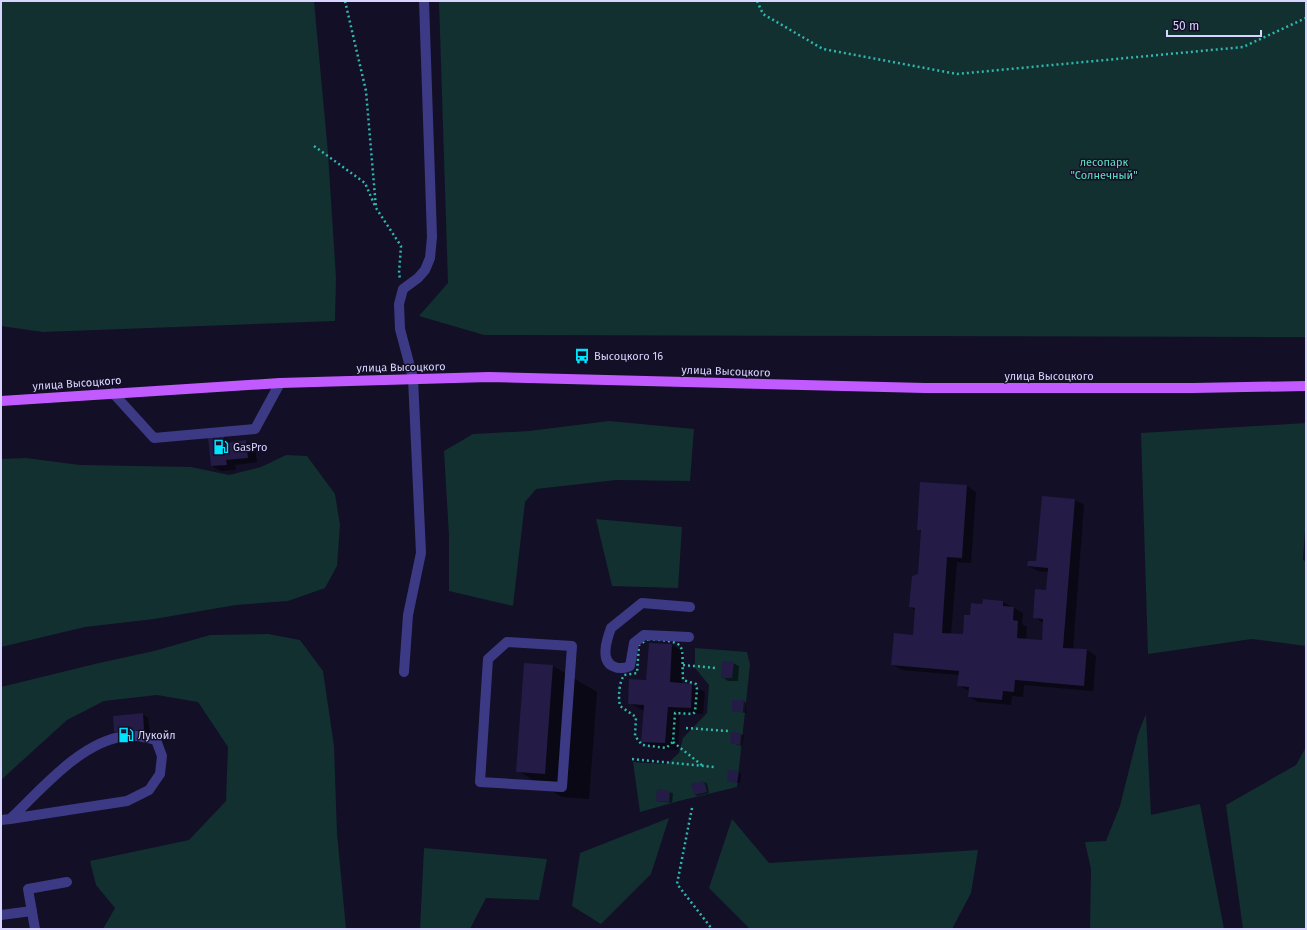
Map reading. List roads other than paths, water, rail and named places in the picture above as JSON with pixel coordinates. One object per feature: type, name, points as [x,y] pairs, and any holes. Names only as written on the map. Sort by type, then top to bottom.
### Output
[{"type":"main road","name":"улица Высоцкого","points":[[1,401],[280,383],[413,378],[552,378],[925,388],[1193,388],[1306,386]]},
{"type":"lane","points":[[404,672],[408,615],[421,553],[413,378],[400,329],[399,304],[403,289],[418,278],[425,270],[430,258],[432,237],[424,1]]},
{"type":"lane","points":[[113,393],[154,438],[255,429],[280,383]]},
{"type":"lane","points":[[688,637],[644,635],[634,643],[630,666],[628,668],[617,668],[611,666],[606,657],[607,641],[611,628],[642,603],[690,607]]},
{"type":"lane","points":[[508,642],[572,646],[562,787],[480,782],[486,680],[488,659],[508,642]]},
{"type":"lane","points":[[126,735],[156,740],[162,756],[160,774],[149,790],[127,801],[6,820],[71,762],[100,742],[126,735]]},
{"type":"lane","points":[[35,929],[28,889],[67,882]]},
{"type":"lane","points":[[1,915],[32,911]]},
{"type":"place","name":"Высоцкого 16","points":[[582,356]]},
{"type":"place","name":"GasPro","points":[[221,447]]},
{"type":"place","name":"Лукойл","points":[[126,735]]},
{"type":"park label","name":"лесопарк \"Солнечный\"","points":[[1104,168]]}]
